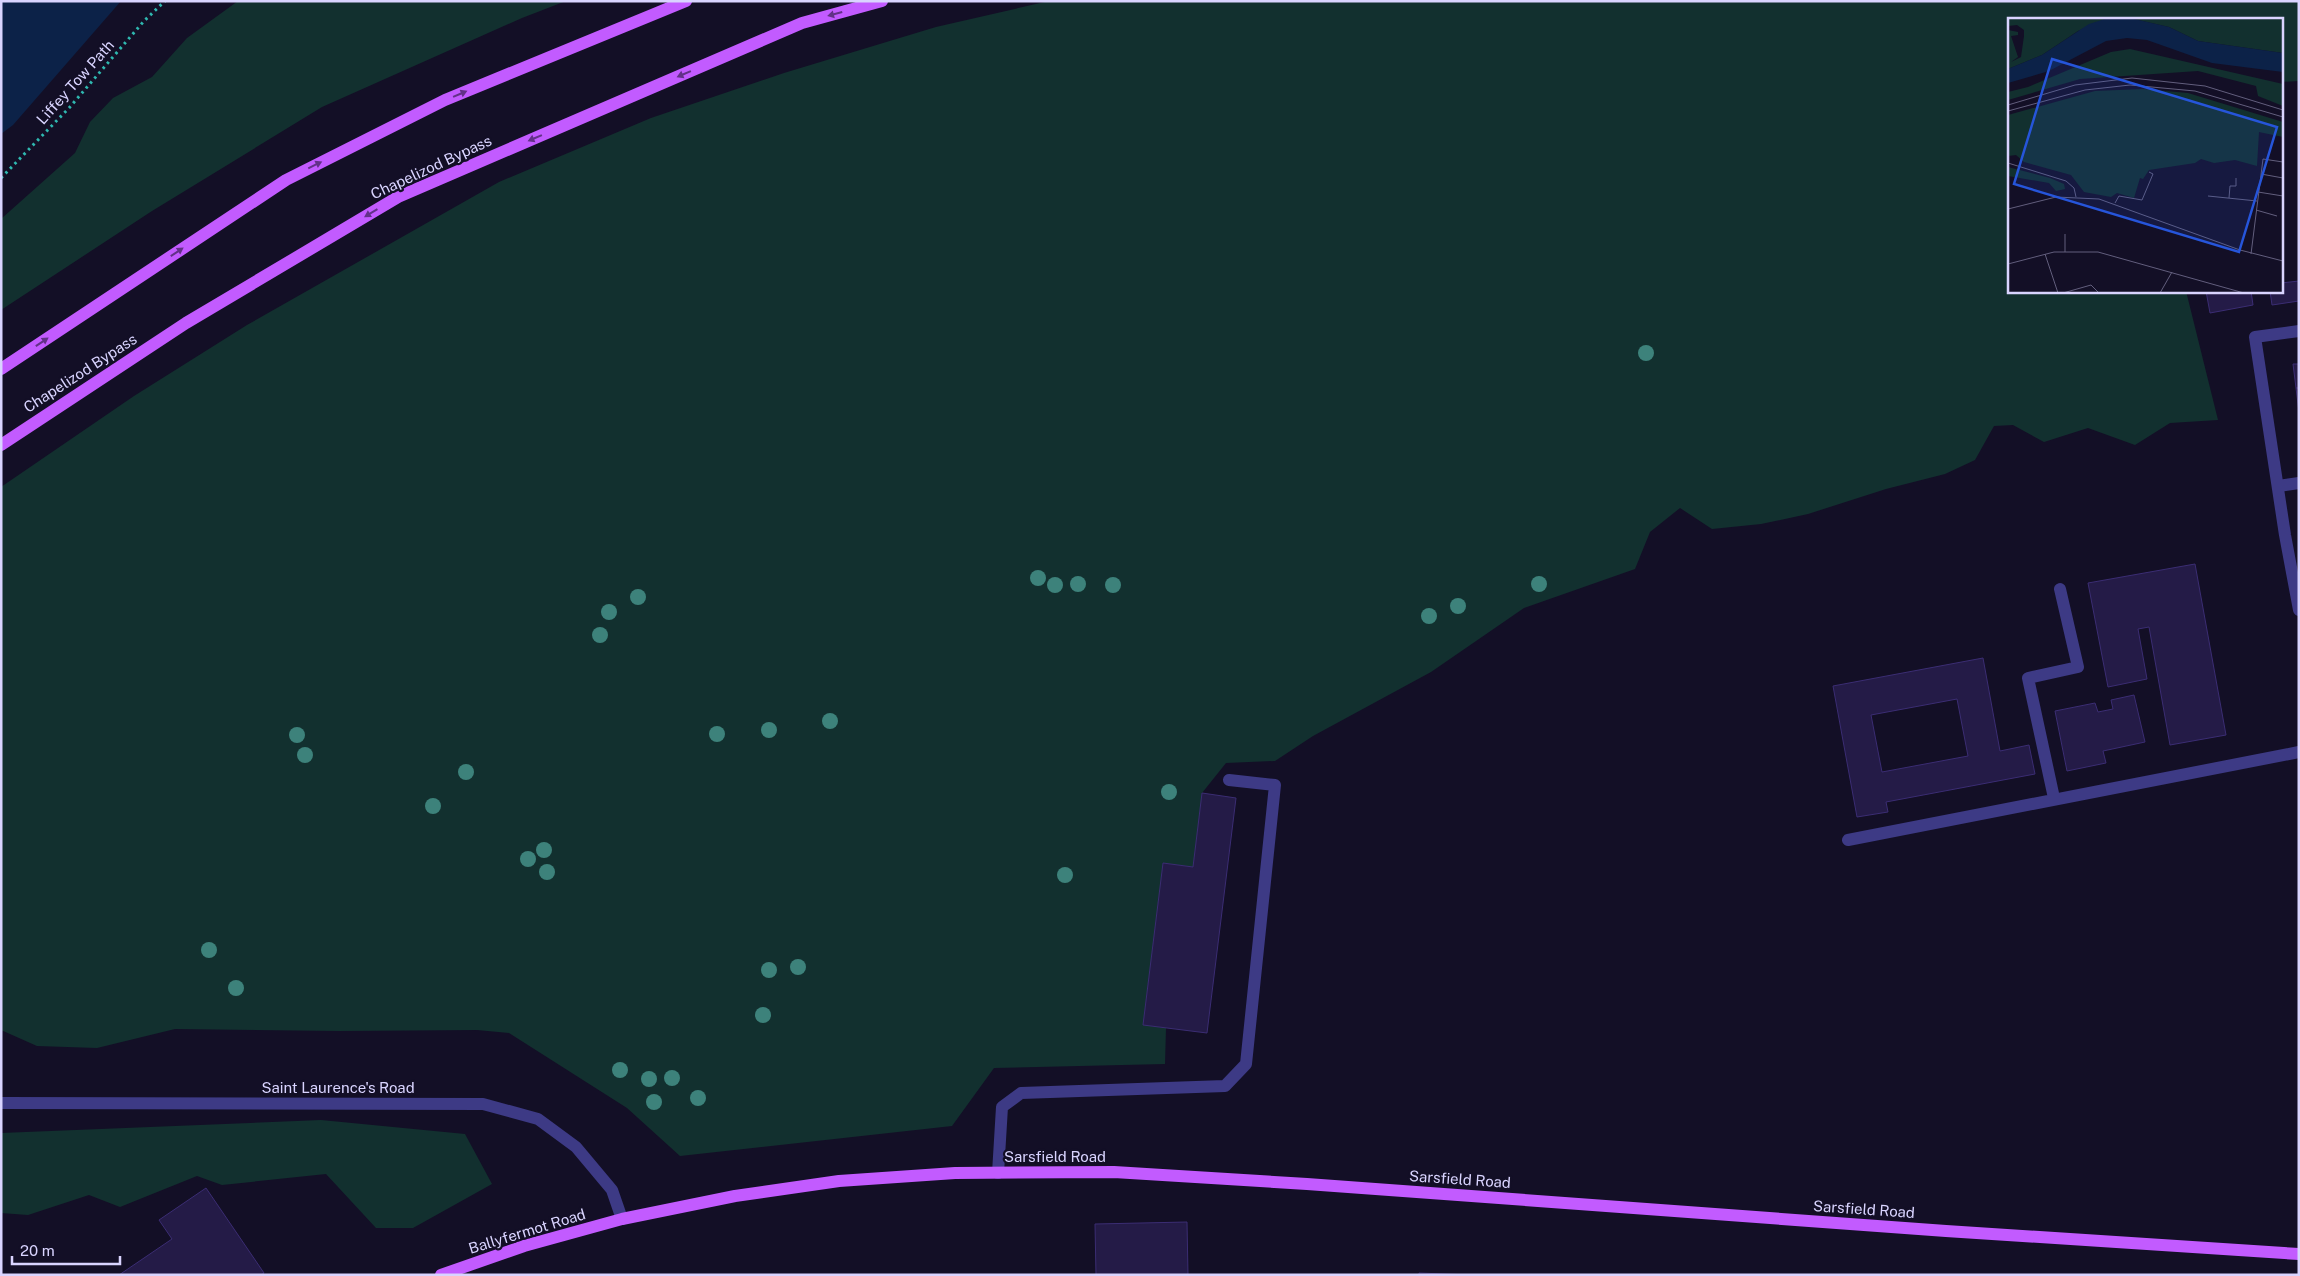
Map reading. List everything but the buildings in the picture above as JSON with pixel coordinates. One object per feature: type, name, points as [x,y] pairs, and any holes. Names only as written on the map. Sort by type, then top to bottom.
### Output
[{"type":"main road","points":[[1,369],[286,180],[445,100],[686,1]]},
{"type":"main road","name":"Chapelizod Bypass","points":[[1,445],[186,323],[398,197],[802,23],[882,1]]},
{"type":"main road","name":"Sarsfield Road","points":[[622,1220],[735,1196],[839,1181],[955,1172],[1114,1172],[1297,1183],[1936,1231],[2299,1254]]},
{"type":"main road","name":"Ballyfermot Road","points":[[442,1275],[524,1246],[622,1220]]},
{"type":"street","points":[[2299,331],[2255,336],[2299,610]]},
{"type":"street","points":[[2278,486],[2299,483]]},
{"type":"street","points":[[2054,798],[2028,678],[2078,667],[2060,589]]},
{"type":"street","points":[[1848,840],[2054,798],[2299,752]]},
{"type":"street","points":[[998,1173],[1002,1107],[1022,1093],[1225,1086],[1246,1064],[1275,785],[1228,780]]},
{"type":"street","name":"Saint Laurence's Road","points":[[1,1103],[483,1104],[538,1119],[576,1147],[612,1190],[622,1220]]},
{"type":"path","name":"Liffey Tow Path","points":[[1,178],[69,108],[144,21],[165,1]]},
{"type":"green space","points":[[238,1],[566,1],[522,18],[322,107],[152,211],[1,310],[1,219],[75,153],[90,122],[113,98],[152,77],[187,38]]},
{"type":"green space","points":[[1049,1],[2299,1],[2299,81],[2282,82],[2282,18],[2008,18],[2008,292],[2186,292],[2218,420],[2170,423],[2135,445],[2088,428],[2044,442],[2013,425],[1994,426],[1975,460],[1945,474],[1886,489],[1808,514],[1761,524],[1712,529],[1680,508],[1650,532],[1635,569],[1524,608],[1431,672],[1313,736],[1275,761],[1226,763],[1202,793],[1193,867],[1163,863],[1143,1025],[1166,1028],[1165,1064],[994,1068],[952,1126],[680,1156],[627,1108],[509,1033],[477,1030],[175,1029],[97,1048],[37,1046],[1,1030],[1,487],[134,396],[247,325],[499,182],[651,118],[784,73],[936,27]]},
{"type":"green space","points":[[321,1120],[465,1134],[492,1184],[413,1228],[376,1228],[326,1174],[222,1185],[197,1176],[120,1207],[89,1195],[28,1215],[1,1213],[1,1133]]},
{"type":"water","points":[[1,1],[121,1],[13,125],[1,134]]}]
